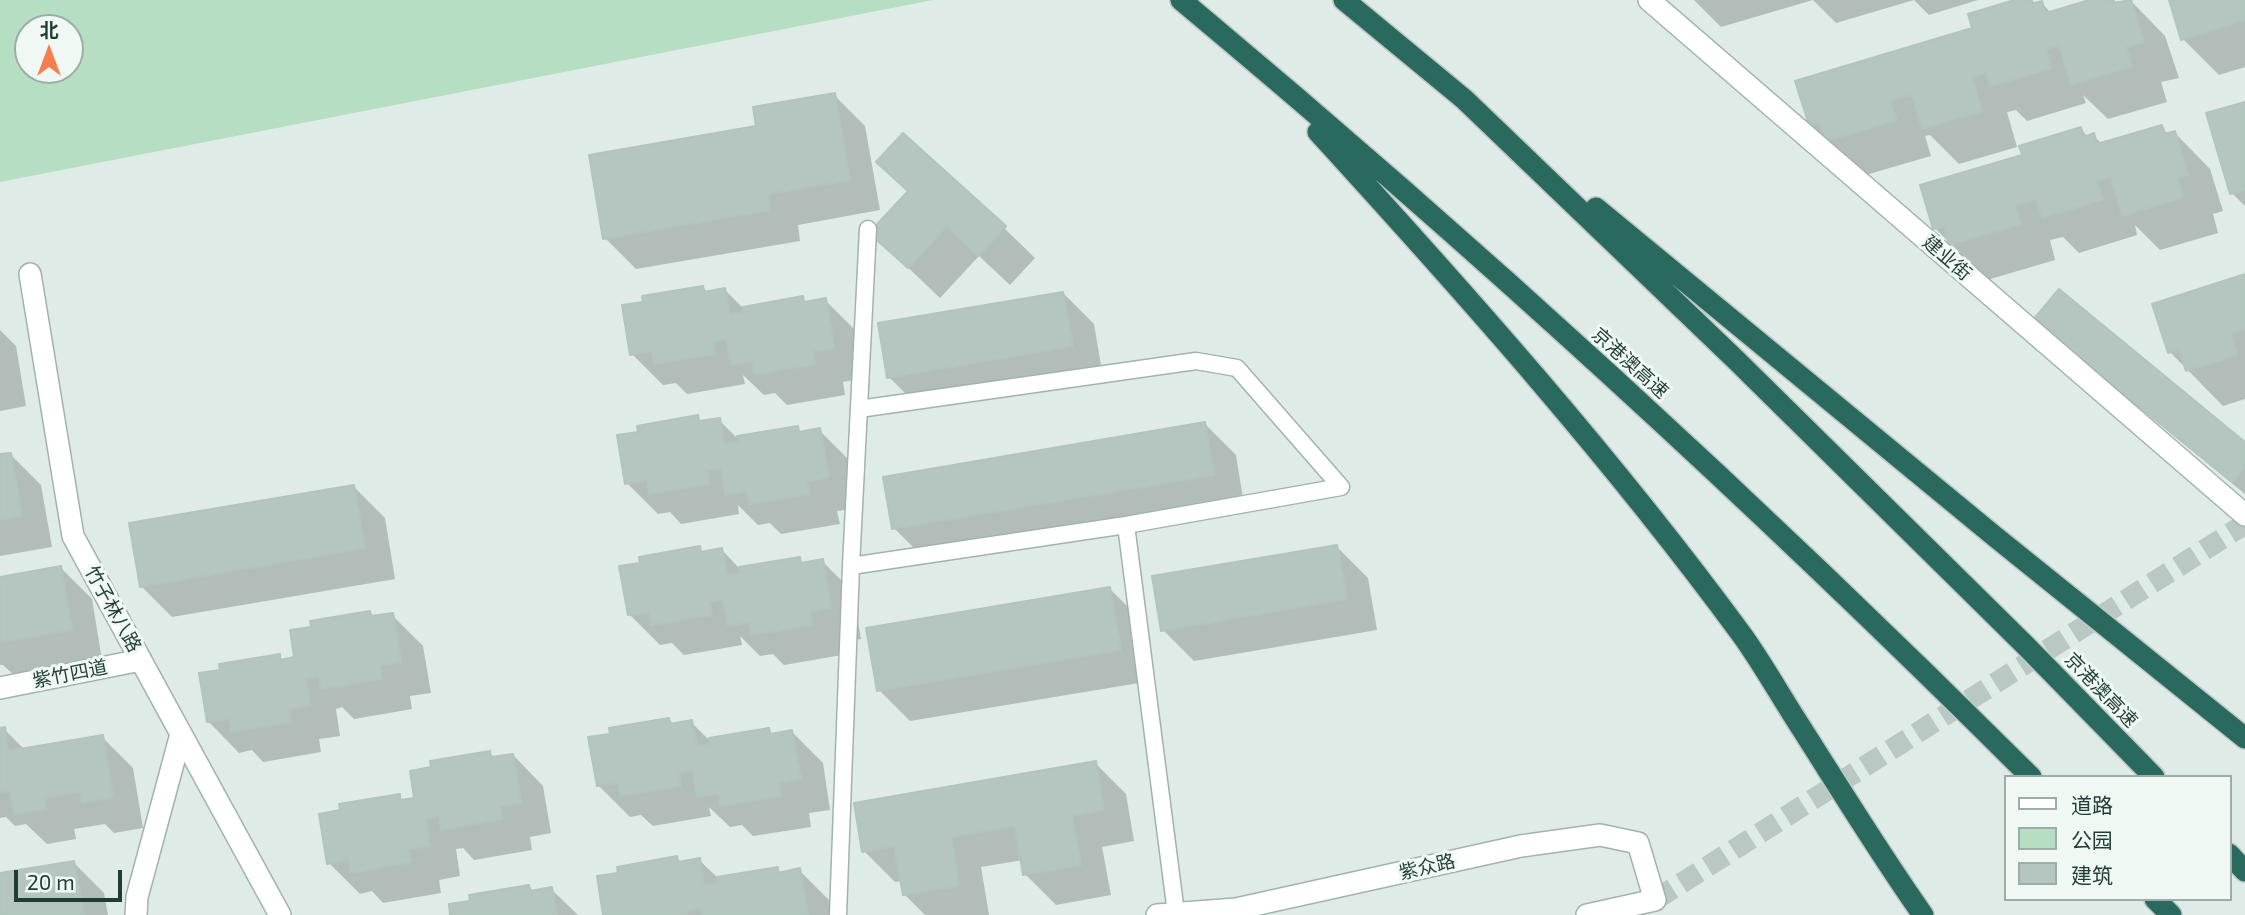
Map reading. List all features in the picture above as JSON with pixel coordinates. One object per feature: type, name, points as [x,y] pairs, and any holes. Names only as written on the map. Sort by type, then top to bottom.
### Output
[{"type":"highway","name":"京港澳高速","points":[[1181,0],[1490,267],[1712,468],[1932,678],[2029,775]]},
{"type":"highway","name":"京港澳高速","points":[[1345,0],[1464,100],[1736,360],[2026,646],[2152,775]]},
{"type":"highway","points":[[1248,56],[1469,297],[1667,535],[1744,637],[1849,804],[1923,915]]},
{"type":"highway","points":[[1464,100],[1993,535],[2245,738]]},
{"type":"highway","points":[[2231,856],[2245,871]]},
{"type":"highway","points":[[2157,901],[2171,915]]},
{"type":"street","name":"建业街","points":[[1649,0],[2245,515]]},
{"type":"street","name":"竹子林八路","points":[[30,274],[74,536],[280,915]]},
{"type":"street","name":"紫竹四道","points":[[0,688],[141,660]]},
{"type":"street","points":[[135,915],[137,897],[181,734]]},
{"type":"street","name":"紫众路","points":[[1169,914],[1236,909],[1521,846],[1600,835],[1638,843],[1655,900],[1587,915]]},
{"type":"lane","points":[[838,915],[850,566],[868,229]]},
{"type":"lane","points":[[850,566],[1126,525],[1341,487],[1237,368],[1196,361],[859,409]]},
{"type":"lane","points":[[1126,525],[1169,914]]},
{"type":"green space","points":[[0,0],[933,0],[0,182]]},
{"type":"building","points":[[2014,0],[2031,0],[2032,4],[2042,1],[2046,13],[2089,0],[2112,0],[2113,3],[2131,0],[2144,42],[2126,47],[2132,66],[2071,85],[2059,45],[2046,49],[2051,68],[1990,86],[1986,73],[1972,77],[1982,111],[1922,129],[1912,95],[1890,101],[1897,120],[1825,141],[1819,122],[1809,125],[1795,81],[1972,28],[1968,14]]},
{"type":"building","points":[[2169,0],[2245,0],[2245,20],[2181,40]]},
{"type":"building","points":[[835,93],[850,180],[768,194],[770,210],[603,239],[589,155],[756,126],[753,107]]},
{"type":"building","points":[[2245,102],[2245,190],[2230,194],[2206,113]]},
{"type":"building","points":[[2162,125],[2165,134],[2175,131],[2188,175],[2178,178],[2183,197],[2122,216],[2111,177],[2097,181],[2103,199],[2042,218],[2036,199],[2015,205],[2021,224],[1949,245],[1944,226],[1933,229],[1920,185],[2022,155],[2019,146],[2081,127],[2084,137],[2094,133],[2097,144]]},
{"type":"building","points":[[903,133],[1006,226],[978,256],[947,226],[908,268],[869,233],[908,191],[876,162]]},
{"type":"building","points":[[2245,274],[2245,329],[2231,333],[2237,355],[2186,371],[2179,350],[2168,353],[2152,304]]},
{"type":"building","points":[[703,286],[704,292],[725,288],[730,315],[744,313],[743,307],[803,296],[804,302],[826,298],[834,348],[813,351],[815,364],[754,375],[752,362],[731,365],[726,339],[713,341],[715,354],[654,364],[652,351],[630,355],[622,305],[643,302],[642,296]]},
{"type":"building","points":[[2059,289],[2245,442],[2245,467],[2232,482],[2033,320]]},
{"type":"building","points":[[1063,292],[1073,346],[887,378],[878,323]]},
{"type":"building","points":[[698,415],[699,421],[720,418],[724,444],[738,442],[737,436],[798,426],[799,432],[820,428],[829,477],[807,481],[810,494],[749,504],[747,491],[725,495],[721,468],[707,470],[709,484],[649,494],[647,481],[625,484],[617,435],[638,432],[637,426]]},
{"type":"building","points":[[1205,422],[1214,475],[892,529],[883,477]]},
{"type":"building","points":[[11,453],[22,516],[0,520],[0,454]]},
{"type":"building","points":[[354,485],[365,548],[140,587],[129,523]]},
{"type":"building","points":[[1337,545],[1347,599],[1161,631],[1152,576]]},
{"type":"building","points":[[700,546],[701,552],[722,548],[727,575],[740,573],[739,567],[800,557],[801,563],[823,559],[831,608],[810,612],[812,625],[752,635],[749,622],[728,626],[723,599],[709,602],[712,615],[651,625],[649,612],[628,615],[619,566],[640,563],[639,557]]},
{"type":"building","points":[[61,566],[72,630],[0,642],[0,577]]},
{"type":"building","points":[[1110,587],[1121,650],[877,691],[866,628]]},
{"type":"building","points":[[370,611],[371,616],[393,613],[401,662],[380,666],[382,679],[321,689],[319,676],[306,678],[310,705],[289,709],[291,722],[231,732],[229,719],[207,722],[199,673],[220,670],[219,664],[280,654],[280,660],[294,657],[290,630],[311,627],[310,621]]},
{"type":"building","points":[[669,718],[670,724],[692,720],[697,746],[710,744],[709,738],[769,728],[770,734],[792,730],[801,779],[779,783],[781,796],[720,806],[718,794],[697,797],[693,770],[679,773],[681,786],[620,796],[618,783],[597,786],[588,737],[610,734],[609,728]]},
{"type":"building","points":[[5,727],[8,751],[103,735],[113,797],[82,803],[80,792],[44,798],[46,809],[14,814],[10,791],[0,792],[0,728]]},
{"type":"building","points":[[490,751],[491,757],[513,754],[521,803],[500,806],[502,819],[441,830],[439,817],[426,819],[430,846],[409,849],[411,862],[351,873],[349,859],[327,864],[319,814],[340,810],[339,804],[400,794],[400,800],[414,798],[410,771],[431,767],[430,761]]},
{"type":"building","points":[[1096,761],[1104,810],[1072,816],[1081,865],[1023,875],[1015,826],[951,837],[959,886],[903,895],[894,846],[862,852],[854,803]]},
{"type":"building","points":[[677,856],[678,862],[700,858],[704,885],[718,883],[717,877],[778,867],[778,873],[800,868],[808,915],[702,915],[700,908],[687,911],[687,915],[603,915],[597,876],[618,873],[617,867]]},
{"type":"building","points":[[74,861],[84,915],[0,915],[0,873]]},
{"type":"building","points":[[529,885],[530,891],[552,887],[557,915],[450,915],[449,904],[470,901],[469,895]]},
{"type":"tunnel","points":[[1655,900],[2245,524]]}]
